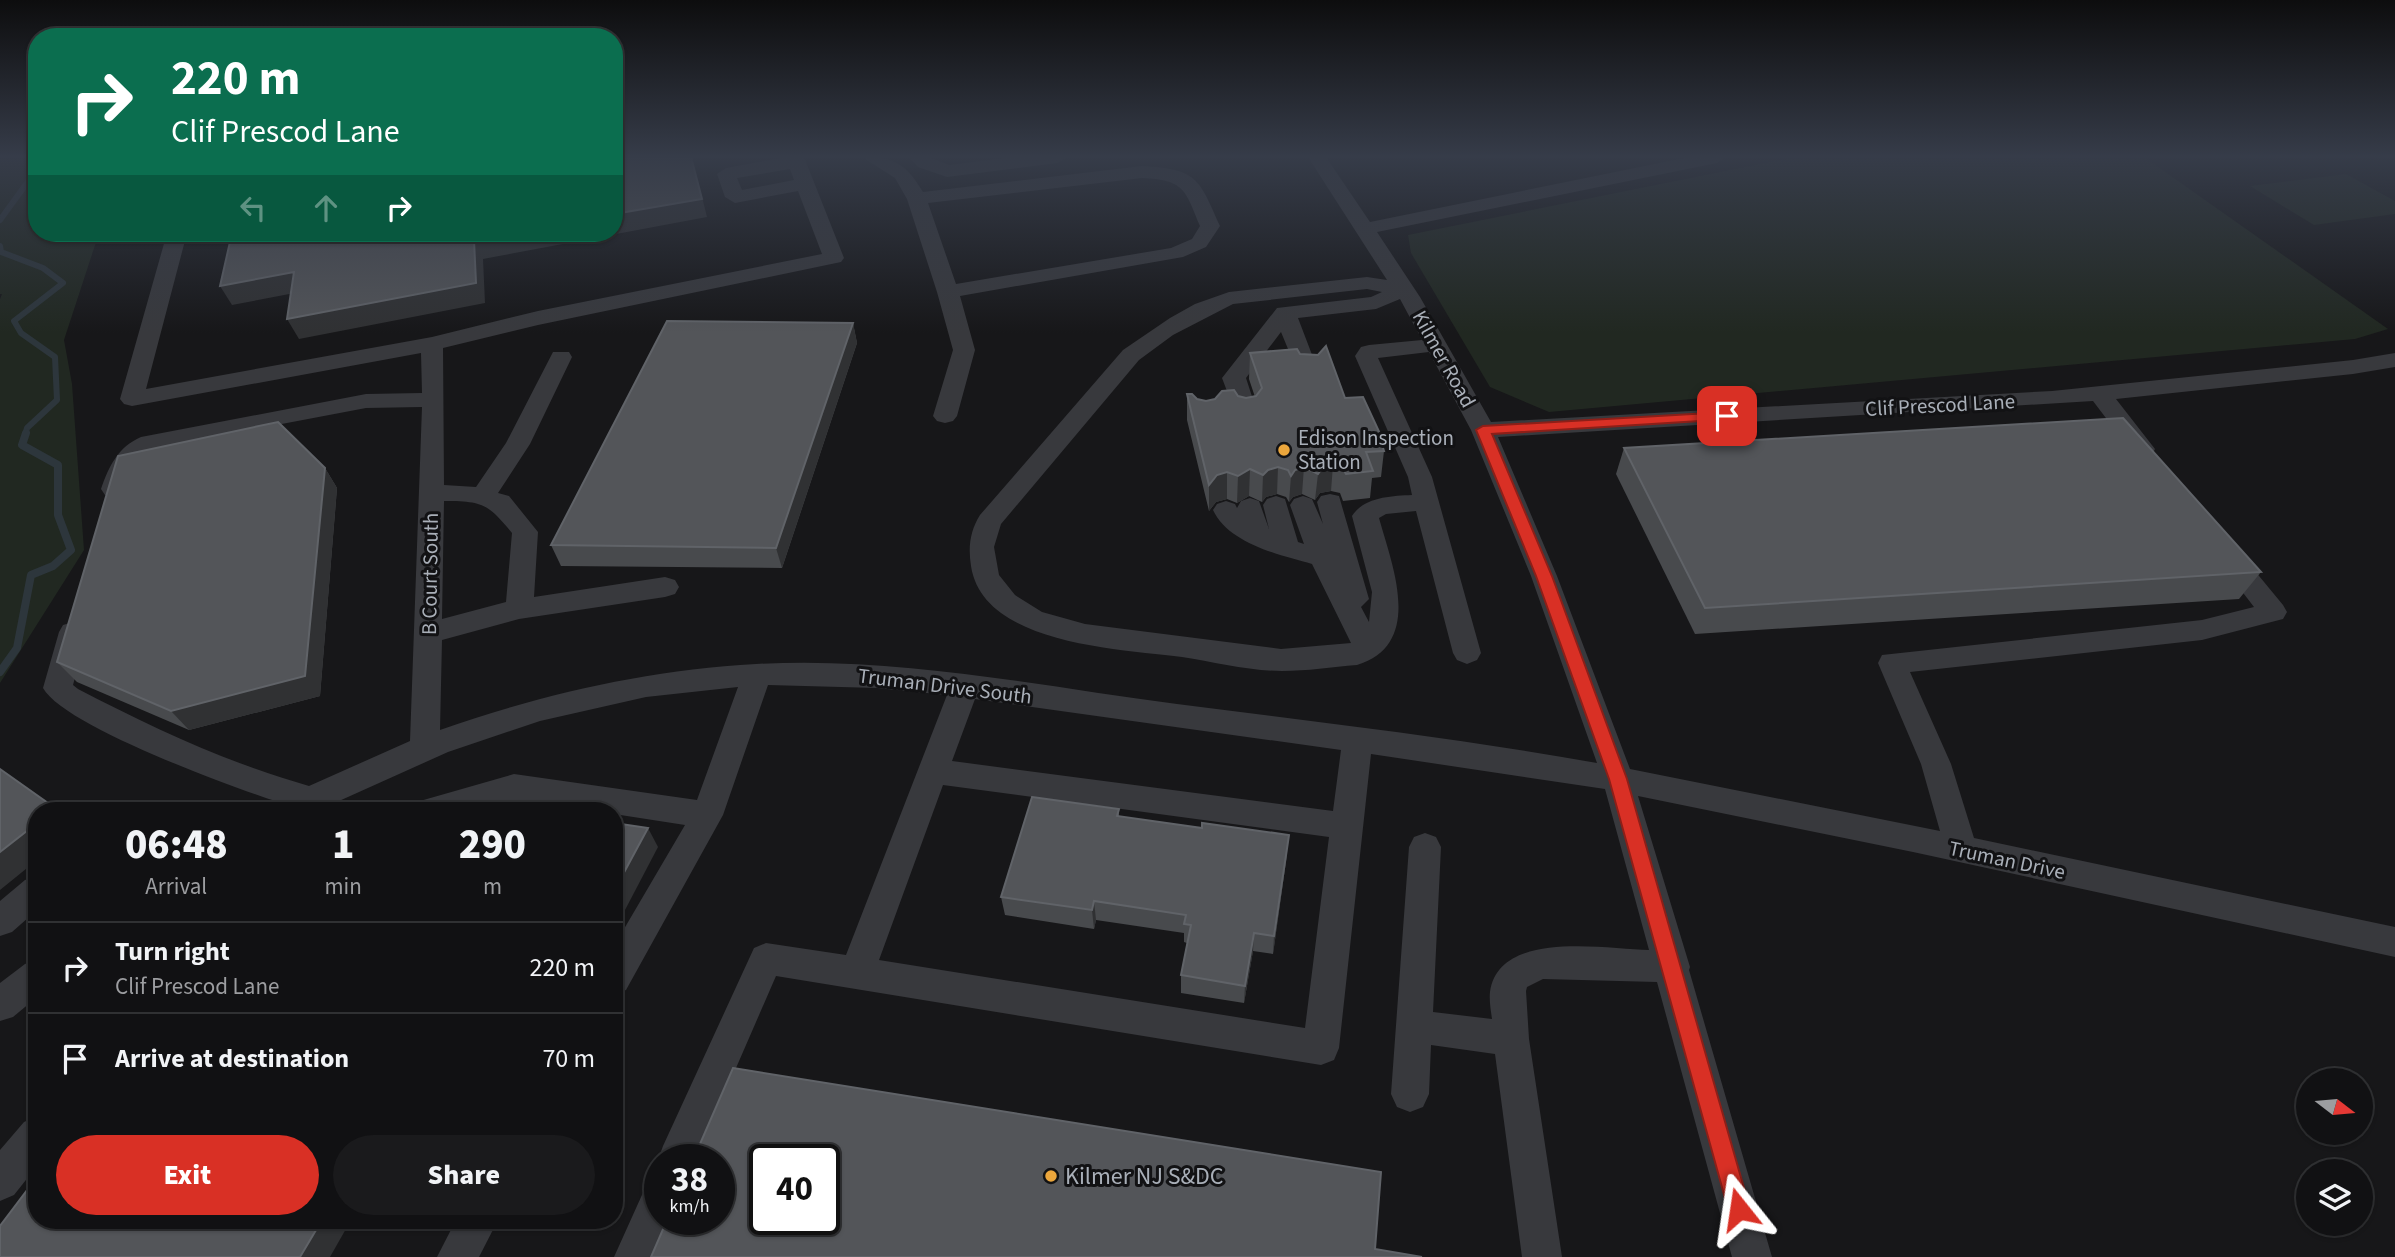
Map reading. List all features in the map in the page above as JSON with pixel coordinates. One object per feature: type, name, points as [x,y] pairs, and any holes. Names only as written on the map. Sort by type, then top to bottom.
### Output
[{"type":"street","points":[[175,242],[132,399],[432,344],[538,318],[834,258],[817,216]]},
{"type":"street","points":[[923,216],[964,350],[945,416]]},
{"type":"street","points":[[948,292],[1176,253],[1199,243],[1210,226],[1205,216]]},
{"type":"street","name":"Kilmer Road","points":[[1355,216],[1404,289],[1483,430],[1544,576],[1618,779],[1673,967],[1752,1257]]},
{"type":"street","points":[[1364,229],[1429,216]]},
{"type":"street","points":[[1404,289],[1367,283],[1229,298],[1212,304],[1159,333],[1131,355],[1013,490],[989,521],[981,547],[986,577],[1004,602],[1033,620],[1085,634],[1281,660],[1357,654],[1374,641],[1385,618],[1386,592],[1365,516],[1369,511],[1382,507],[1426,502]]},
{"type":"street","points":[[1230,410],[1234,377],[1285,313],[1376,303],[1404,289]]},
{"type":"street","points":[[1285,313],[1297,374]]},
{"type":"street","points":[[1261,378],[1285,313]]},
{"type":"street","name":"B Court South","points":[[425,747],[434,400],[432,344]]},
{"type":"street","points":[[1436,345],[1369,352],[1366,356],[1420,477],[1467,653]]},
{"type":"street","points":[[482,497],[518,444],[562,357]]},
{"type":"street","name":"Clif Prescod Lane","points":[[1483,430],[2099,394],[2353,367],[2395,360]]},
{"type":"street","points":[[2099,394],[2162,472]]},
{"type":"street","points":[[107,515],[122,462],[135,447],[149,442],[366,401],[434,400]]},
{"type":"street","points":[[431,493],[468,493],[500,502],[525,532],[519,609]]},
{"type":"street","points":[[1342,501],[1367,646]]},
{"type":"street","points":[[1303,505],[1322,558],[1367,646]]},
{"type":"street","points":[[1286,548],[1251,507],[1256,534],[1286,548],[1322,558]]},
{"type":"street","points":[[1962,851],[1936,764],[1892,663],[2202,630],[2273,612],[2213,537]]},
{"type":"street","points":[[428,633],[519,609],[665,587]]},
{"type":"street","points":[[80,606],[58,688],[68,697],[144,736],[295,802]]},
{"type":"street","points":[[623,963],[707,815],[757,675]]},
{"type":"street","name":"Truman Drive South","points":[[307,802],[347,780],[425,747],[559,704],[622,689],[702,678],[757,675],[866,675],[1356,739],[1618,779]]},
{"type":"street","points":[[857,972],[964,688]]},
{"type":"street","points":[[684,1144],[766,959],[1321,1048],[1356,739]]},
{"type":"street","points":[[933,772],[1346,825]]},
{"type":"street","name":"Truman Drive","points":[[1618,779],[2395,942]]},
{"type":"street","points":[[460,802],[514,787],[617,802]]},
{"type":"street","points":[[623,803],[707,815]]},
{"type":"street","points":[[1410,1094],[1425,847]]},
{"type":"street","points":[[0,921],[28,898]]},
{"type":"street","points":[[1542,1257],[1511,1039],[1508,991],[1515,976],[1529,967],[1543,963],[1673,967]]},
{"type":"street","points":[[0,1005],[28,982]]},
{"type":"street","points":[[1415,1026],[1511,1039]]},
{"type":"street","points":[[0,1181],[28,1146]]},
{"type":"street","points":[[457,1257],[473,1229]]},
{"type":"street","points":[[634,1257],[644,1235]]},
{"type":"shaded area","points":[[0,216],[28,216],[28,242],[96,242],[64,340],[72,384],[84,550],[0,683],[2,294]]},
{"type":"shaded area","points":[[1504,216],[2227,216],[2388,329],[2355,339],[1549,412],[1490,387],[1411,253],[1408,235]]},
{"type":"shaded area","points":[[2299,216],[2383,216],[2314,225]]},
{"type":"building","points":[[230,242],[474,242],[476,283],[287,319],[294,272],[220,286]]},
{"type":"building","points":[[667,321],[853,323],[776,548],[551,545]]},
{"type":"building","name":"Edison Inspection Station","points":[[1326,346],[1345,398],[1363,397],[1382,438],[1384,451],[1366,452],[1373,471],[1346,474],[1342,467],[1333,465],[1323,467],[1318,474],[1304,467],[1295,470],[1291,476],[1288,470],[1278,467],[1263,475],[1250,469],[1238,476],[1227,472],[1217,475],[1209,485],[1187,394],[1206,401],[1215,399],[1222,391],[1234,390],[1238,396],[1246,398],[1256,396],[1262,388],[1250,353],[1297,349],[1300,354],[1318,355]]},
{"type":"building","points":[[2123,418],[2261,572],[1705,608],[1624,448]]},
{"type":"building","points":[[278,422],[325,468],[305,676],[171,711],[57,662],[118,456]]},
{"type":"building","points":[[0,769],[47,802],[28,802],[28,830],[0,852]]},
{"type":"building","points":[[1032,797],[1119,809],[1117,816],[1202,828],[1202,823],[1289,835],[1274,936],[1254,933],[1245,986],[1181,975],[1191,925],[1184,924],[1186,915],[1094,901],[1092,910],[1001,897]]},
{"type":"building","points":[[623,824],[648,828],[623,874]]},
{"type":"building","name":"Kilmer NJ S&DC","points":[[733,1068],[1381,1172],[1375,1249],[1422,1257],[651,1257],[661,1235],[735,1235],[735,1144],[700,1144]]},
{"type":"building","points":[[28,1189],[28,1229],[317,1229],[300,1257],[0,1257],[0,1226]]},
{"type":"waterway","points":[[0,220],[3,216]]},
{"type":"waterway","points":[[0,246],[1,252],[43,268],[63,283],[14,321],[21,333],[55,357],[57,400],[27,428],[25,435]]},
{"type":"waterway","points":[[0,672],[17,648],[31,575],[53,566],[71,550],[58,515],[58,465],[22,445],[26,433]]},
{"type":"place","name":"Edison Inspection Station","points":[[1284,450]]},
{"type":"place","name":"Kilmer NJ S&DC","points":[[1051,1176]]},
{"type":"route","points":[[1727,416],[1483,430],[1544,576],[1618,779],[1739,1209]]}]
